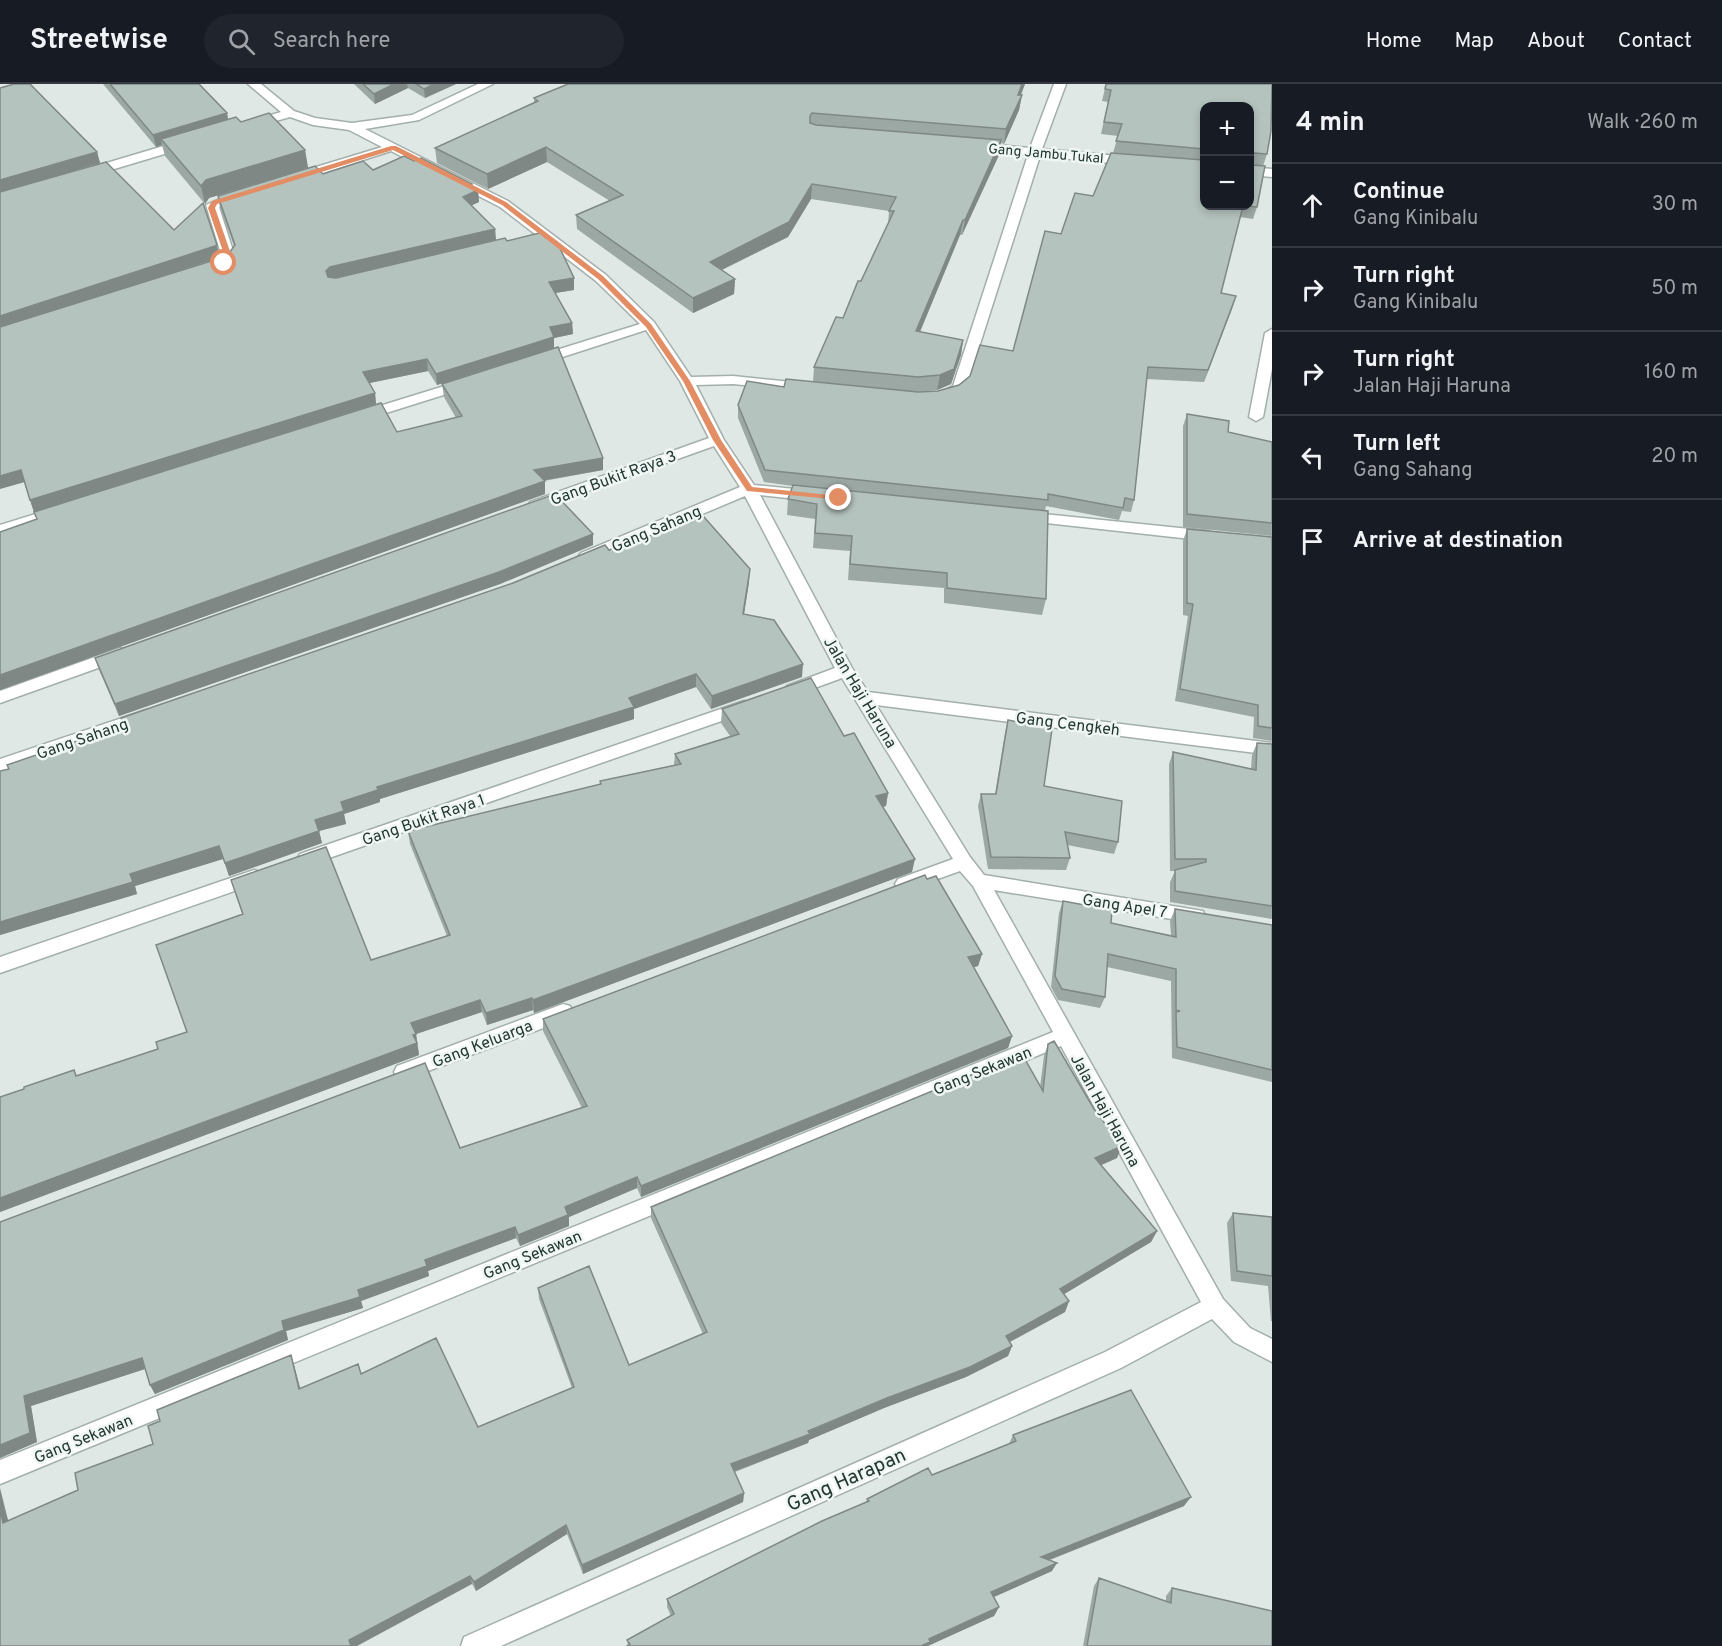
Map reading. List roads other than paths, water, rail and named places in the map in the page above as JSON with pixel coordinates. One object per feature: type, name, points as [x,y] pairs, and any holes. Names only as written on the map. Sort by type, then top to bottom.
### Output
[{"type":"street","points":[[254,84],[290,113],[313,121],[352,127],[415,118],[487,84]]},
{"type":"street","points":[[925,398],[948,395],[959,388],[1035,153],[1060,84]]},
{"type":"street","points":[[234,129],[290,113]]},
{"type":"street","name":"Jalan Haji Haruna","points":[[352,127],[504,204],[539,237],[601,278],[649,325],[687,381],[717,440],[749,489],[845,671],[964,862],[979,881],[1215,1306],[1242,1335],[1272,1351]]},
{"type":"street","points":[[78,176],[200,140]]},
{"type":"street","points":[[284,181],[393,147]]},
{"type":"street","name":"Gang Jambu Tukal","points":[[965,147],[1148,162]]},
{"type":"street","points":[[1254,171],[1272,173]]},
{"type":"street","points":[[201,270],[224,263],[229,257],[212,205],[251,191]]},
{"type":"street","points":[[524,365],[649,325]]},
{"type":"street","points":[[1256,417],[1272,333]]},
{"type":"street","points":[[353,419],[478,379]]},
{"type":"street","points":[[687,381],[733,380],[825,389]]},
{"type":"street","name":"Gang Bukit Raya 3","points":[[516,512],[717,440]]},
{"type":"street","name":"Gang Sahang","points":[[573,563],[749,489],[828,497]]},
{"type":"street","points":[[0,530],[68,508]]},
{"type":"street","points":[[1003,515],[1225,538]]},
{"type":"street","points":[[0,697],[135,648]]},
{"type":"street","points":[[780,694],[845,671]]},
{"type":"street","name":"Gang Cengkeh","points":[[863,697],[1272,749]]},
{"type":"street","name":"Gang Bukit Raya 1","points":[[294,863],[759,702]]},
{"type":"street","name":"Gang Sahang","points":[[0,766],[156,712]]},
{"type":"street","points":[[885,891],[964,862]]},
{"type":"street","points":[[0,965],[272,871]]},
{"type":"street","name":"Gang Apel 7","points":[[979,881],[1215,919]]},
{"type":"street","name":"Gang Keluarga","points":[[381,1081],[583,1005]]},
{"type":"street","name":"Gang Sekawan","points":[[0,1472],[1065,1036]]},
{"type":"street","name":"Gang Harapan","points":[[473,1646],[1113,1360],[1215,1306]]}]
